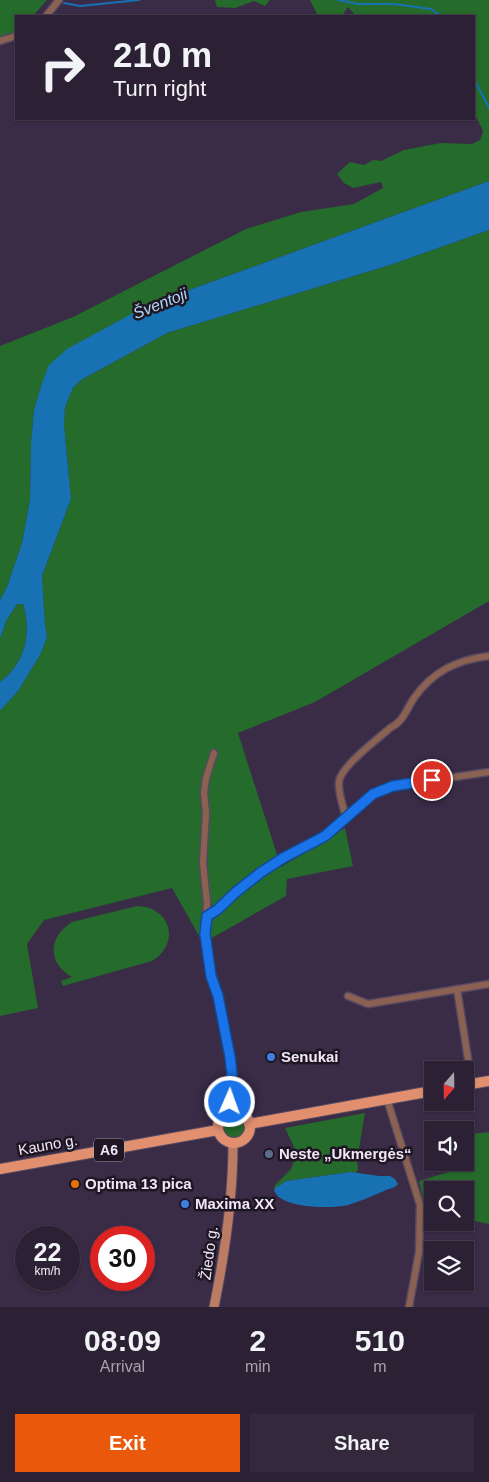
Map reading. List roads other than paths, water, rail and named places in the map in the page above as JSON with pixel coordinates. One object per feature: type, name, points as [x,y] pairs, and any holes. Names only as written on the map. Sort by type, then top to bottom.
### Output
[{"type":"main road","points":[[474,1084],[489,1081]]},
{"type":"main road","points":[[249,1124],[424,1092]]},
{"type":"main road","points":[[232,1111],[242,1113],[247,1118],[249,1124],[246,1138],[240,1142],[233,1143],[223,1138],[218,1130],[220,1119],[232,1111]]},
{"type":"main road","name":"Kauno g.","points":[[0,1169],[218,1130]]},
{"type":"street","points":[[47,15],[59,0]]},
{"type":"street","points":[[0,40],[15,36]]},
{"type":"street","points":[[346,818],[339,785],[342,773],[359,755],[390,728],[396,726],[420,690],[440,672],[458,662],[489,656]]},
{"type":"street","points":[[214,753],[206,778],[204,793],[206,813],[203,863],[207,903],[205,934],[211,976],[218,996],[230,1057],[232,1111]]},
{"type":"street","points":[[207,916],[217,910],[260,873],[283,858],[325,836],[373,794],[386,788],[489,772]]},
{"type":"street","points":[[348,996],[368,1004],[489,984]]},
{"type":"street","points":[[457,990],[465,1061]]},
{"type":"street","points":[[388,1099],[420,1206],[418,1252],[409,1307]]},
{"type":"street","name":"Žiedo g.","points":[[214,1307],[231,1198],[233,1143]]},
{"type":"water","name":"Šventoji","points":[[489,181],[489,230],[390,265],[167,333],[81,380],[73,388],[65,407],[64,425],[71,499],[42,576],[47,638],[40,655],[18,691],[0,711],[0,682],[9,675],[21,657],[27,626],[23,604],[17,604],[6,621],[0,639],[0,600],[7,587],[22,543],[30,500],[31,443],[34,410],[49,365],[67,349],[148,305]]},
{"type":"water","points":[[351,1172],[390,1176],[398,1184],[393,1188],[348,1205],[331,1207],[295,1204],[277,1196],[274,1189],[286,1181]]},
{"type":"waterway","points":[[64,3],[80,6],[139,0]]},
{"type":"waterway","points":[[338,0],[358,4],[394,4],[431,9],[440,15]]},
{"type":"waterway","points":[[475,81],[489,108]]},
{"type":"place","name":"Senukai","points":[[271,1057]]},
{"type":"place","name":"Neste „Ukmergės“","points":[[269,1154]]},
{"type":"place","name":"Optima 13 pica","points":[[75,1184]]},
{"type":"place","name":"Maxima XX","points":[[185,1204]]}]
